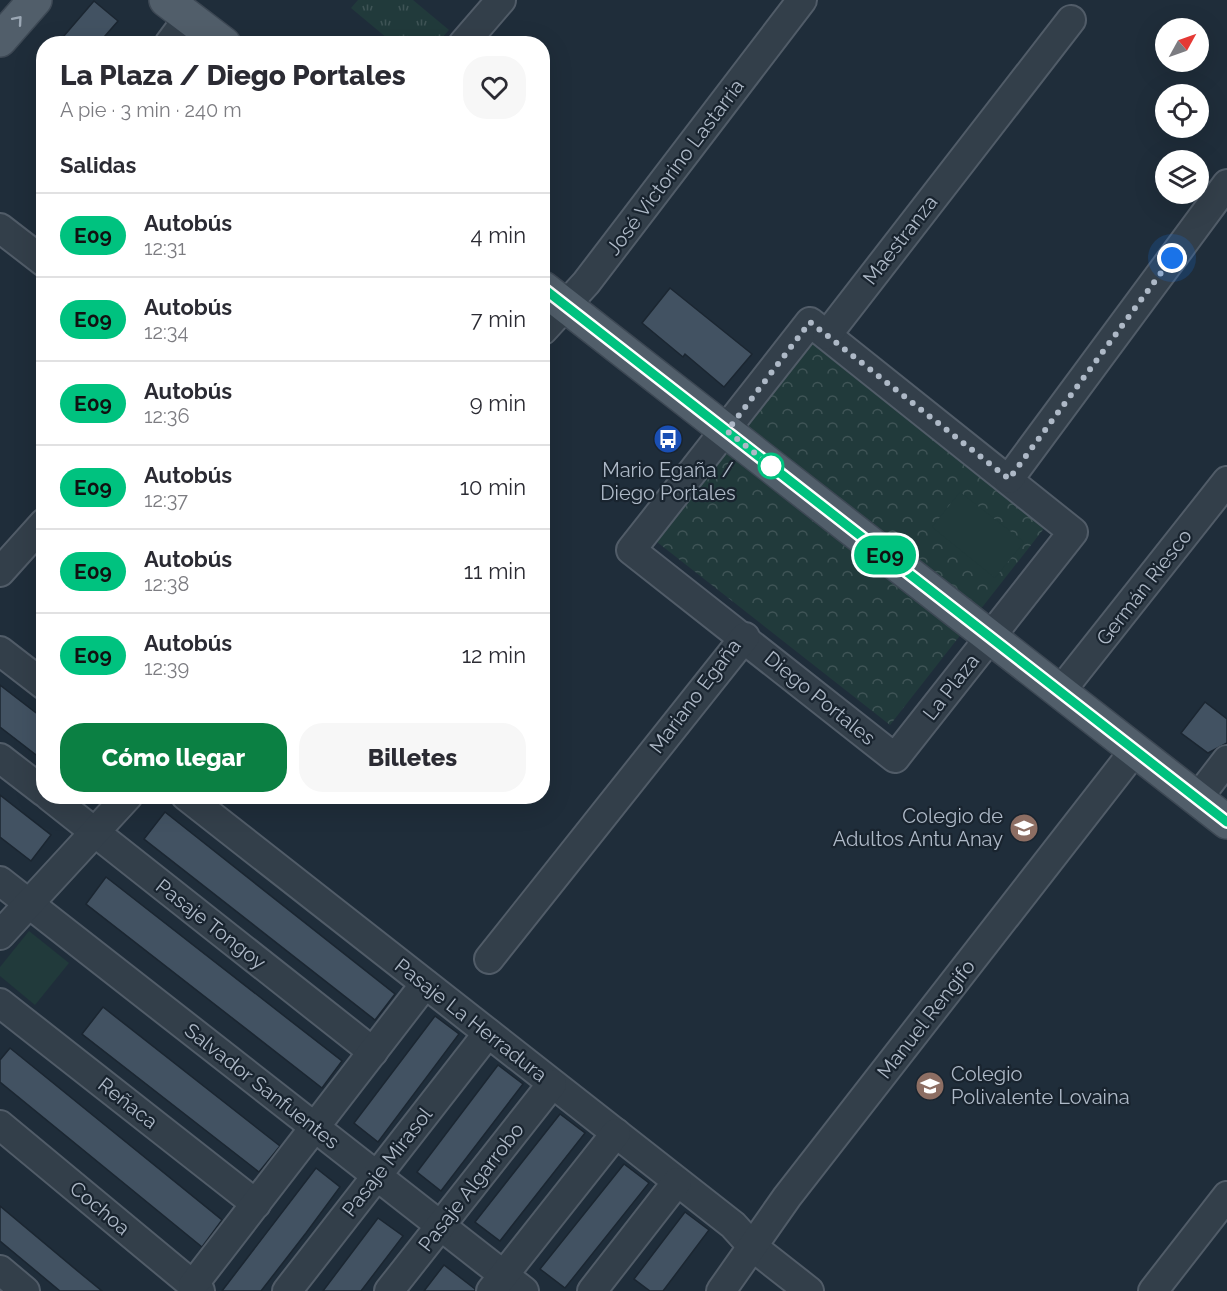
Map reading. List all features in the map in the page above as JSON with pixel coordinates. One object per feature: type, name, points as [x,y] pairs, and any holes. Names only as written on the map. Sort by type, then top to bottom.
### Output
[{"type":"main road","points":[[0,40],[36,0]]},
{"type":"main road","points":[[178,9],[213,36]]},
{"type":"main road","points":[[554,297],[1227,822]]},
{"type":"street","points":[[470,36],[501,0]]},
{"type":"street","name":"José Victorino Lastarria","points":[[554,297],[586,283],[802,0]]},
{"type":"street","points":[[171,36],[178,9]]},
{"type":"street","name":"Maestranza","points":[[827,335],[1071,20]]},
{"type":"street","points":[[727,431],[810,322],[1009,479],[1227,184]]},
{"type":"street","points":[[0,228],[36,256]]},
{"type":"street","name":"Mariano Egaña","points":[[489,958],[745,638],[631,550],[727,431]]},
{"type":"street","name":"La Plaza","points":[[896,758],[1073,532],[1009,479]]},
{"type":"street","name":"Germán Riesco","points":[[1060,692],[1227,481]]},
{"type":"street","points":[[0,572],[36,531]]},
{"type":"street","name":"Diego Portales","points":[[745,638],[896,758]]},
{"type":"street","points":[[0,651],[36,679]]},
{"type":"street","name":"Manuel Rengifo","points":[[721,1291],[788,1197],[1135,750]]},
{"type":"street","points":[[0,758],[36,786]]},
{"type":"street","points":[[1197,799],[1227,760]]},
{"type":"street","name":"Pasaje Tongoy","points":[[59,804],[373,1052]]},
{"type":"street","points":[[0,935],[121,804]]},
{"type":"street","name":"Pasaje La Herradura","points":[[196,804],[733,1225],[753,1247],[809,1291]]},
{"type":"street","name":"Salvador Sanfuentes","points":[[0,881],[440,1226],[506,1286]]},
{"type":"street","points":[[196,1288],[256,1204],[425,984]]},
{"type":"street","name":"Reñaca","points":[[0,1003],[256,1204]]},
{"type":"street","name":"Pasaje Mirasol","points":[[286,1291],[488,1033]]},
{"type":"street","name":"Pasaje Algarrobo","points":[[389,1291],[552,1084]]},
{"type":"street","name":"Cochoa","points":[[0,1125],[196,1288]]},
{"type":"street","points":[[506,1286],[616,1133]]},
{"type":"street","points":[[592,1291],[677,1182]]},
{"type":"street","points":[[1153,1291],[1227,1196]]},
{"type":"street","points":[[0,1270],[25,1291]]},
{"type":"green space","points":[[358,0],[413,0],[449,30],[443,36],[385,36],[351,8]]},
{"type":"green space","points":[[816,338],[1049,522],[890,725],[657,542]]},
{"type":"green space","points":[[960,492],[1024,542],[995,578],[932,527]]},
{"type":"green space","points":[[29,931],[69,963],[35,1005],[0,976],[0,967]]},
{"type":"building","points":[[94,1],[118,21],[105,36],[64,36]]},
{"type":"building","points":[[670,288],[752,354],[724,387],[685,354],[683,357],[642,323]]},
{"type":"building","points":[[0,685],[36,713],[36,755],[0,727]]},
{"type":"building","points":[[1205,702],[1227,719],[1227,743],[1208,753],[1181,733]]},
{"type":"building","points":[[0,795],[51,835],[31,861],[0,837]]},
{"type":"building","points":[[165,812],[395,994],[375,1020],[144,839]]},
{"type":"building","points":[[106,877],[342,1061],[322,1088],[86,904]]},
{"type":"building","points":[[103,1007],[280,1146],[259,1172],[82,1034]]},
{"type":"building","points":[[435,1016],[459,1034],[378,1142],[354,1123]]},
{"type":"building","points":[[10,1048],[222,1220],[202,1247],[0,1082],[0,1060]]},
{"type":"building","points":[[498,1065],[523,1084],[441,1191],[417,1172]]},
{"type":"building","points":[[560,1114],[585,1133],[500,1241],[475,1222]]},
{"type":"building","points":[[624,1164],[649,1183],[565,1288],[540,1269]]},
{"type":"building","points":[[316,1168],[340,1187],[306,1233],[261,1291],[222,1291]]},
{"type":"building","points":[[0,1206],[102,1291],[60,1291],[0,1241]]},
{"type":"building","points":[[685,1212],[709,1230],[663,1291],[650,1291],[634,1279]]},
{"type":"building","points":[[378,1218],[403,1236],[361,1291],[323,1291]]},
{"type":"building","points":[[444,1265],[475,1289],[475,1291],[424,1291]]},
{"type":"bus line","name":"E09","points":[[550,293],[1227,822]]},
{"type":"place","name":"Mario Egaña / Diego Portales","points":[[668,439]]},
{"type":"place","name":"Colegio de Adultos Antu Anay","points":[[1024,828]]},
{"type":"place","name":"Colegio Polivalente Lovaina","points":[[930,1086]]},
{"type":"route","points":[[771,466],[727,431],[810,322],[1009,479],[1172,258]]}]
